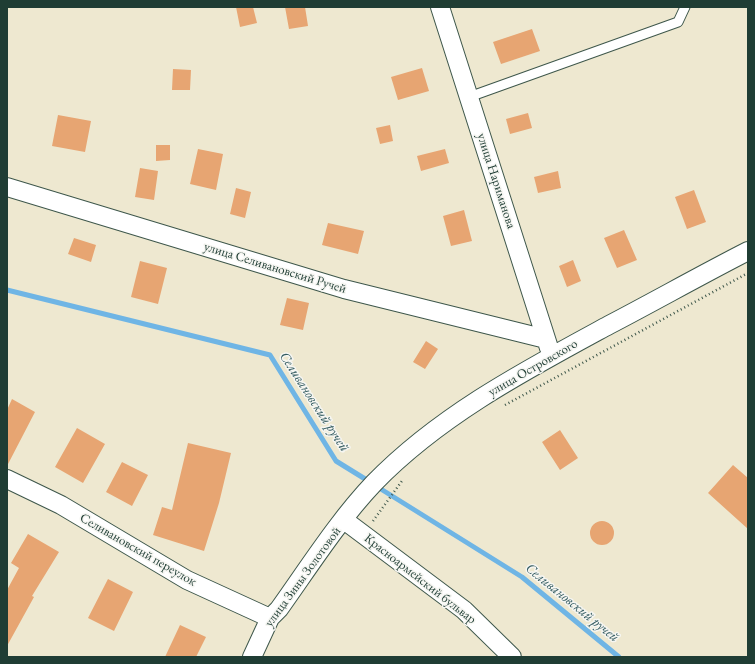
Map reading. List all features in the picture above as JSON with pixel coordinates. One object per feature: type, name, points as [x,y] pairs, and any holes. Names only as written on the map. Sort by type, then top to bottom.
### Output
[{"type":"street","name":"улица Нариманова","points":[[440,7],[549,348]]},
{"type":"street","name":"улица Селивановский Ручей","points":[[7,187],[344,289],[549,348]]},
{"type":"street","name":"улица Островского","points":[[344,520],[373,484],[398,460],[464,409],[522,372],[549,348],[748,251]]},
{"type":"street","name":"Селивановский переулок","points":[[7,479],[61,505],[187,580],[270,618]]},
{"type":"street","name":"Красноармейский бульвар","points":[[344,520],[464,610],[512,657]]},
{"type":"street","name":"улица Зины Золотовой","points":[[252,657],[270,618],[279,609],[344,520]]},
{"type":"lane","points":[[469,97],[678,22],[685,7]]},
{"type":"path","points":[[500,408],[748,273]]},
{"type":"path","points":[[363,534],[403,480]]},
{"type":"building","points":[[236,7],[253,7],[257,23],[240,27]]},
{"type":"building","points":[[285,7],[305,7],[308,26],[289,29]]},
{"type":"building","points":[[532,29],[540,51],[501,64],[493,42]]},
{"type":"building","points":[[422,68],[429,91],[398,100],[391,77]]},
{"type":"building","points":[[173,69],[191,70],[190,90],[172,90]]},
{"type":"building","points":[[528,113],[532,128],[510,134],[506,119]]},
{"type":"building","points":[[58,115],[91,121],[85,152],[52,146]]},
{"type":"building","points":[[390,125],[393,141],[380,144],[376,128]]},
{"type":"building","points":[[156,145],[170,145],[170,160],[156,161]]},
{"type":"building","points":[[198,149],[223,154],[216,190],[190,184]]},
{"type":"building","points":[[445,149],[449,163],[421,171],[417,156]]},
{"type":"building","points":[[140,168],[158,171],[154,200],[135,197]]},
{"type":"building","points":[[558,171],[561,188],[538,193],[534,177]]},
{"type":"building","points":[[236,188],[251,192],[245,218],[230,214]]},
{"type":"building","points":[[694,190],[706,222],[687,229],[675,197]]},
{"type":"building","points":[[464,210],[472,241],[451,246],[443,216]]},
{"type":"building","points":[[328,223],[364,231],[358,254],[322,245]]},
{"type":"building","points":[[624,230],[637,260],[617,268],[604,238]]},
{"type":"building","points":[[74,238],[96,245],[91,262],[68,254]]},
{"type":"building","points":[[573,260],[581,281],[567,287],[559,266]]},
{"type":"building","points":[[140,261],[167,268],[158,304],[131,297]]},
{"type":"building","points":[[287,298],[309,303],[303,330],[280,325]]},
{"type":"building","points":[[426,341],[438,349],[425,369],[413,362]]},
{"type":"building","points":[[12,399],[35,412],[7,466],[7,410]]},
{"type":"building","points":[[77,428],[105,444],[83,483],[55,467]]},
{"type":"building","points":[[560,430],[578,458],[560,470],[542,442]]},
{"type":"building","points":[[188,443],[231,453],[219,503],[204,551],[153,535],[162,507],[172,510]]},
{"type":"building","points":[[122,462],[148,475],[132,506],[106,492]]},
{"type":"building","points":[[733,465],[748,478],[748,529],[708,493]]},
{"type":"building","points":[[602,521],[611,524],[614,533],[611,542],[602,545],[593,542],[590,533],[593,524]]},
{"type":"building","points":[[28,534],[59,552],[32,596],[34,597],[7,646],[7,590],[19,568],[11,563]]},
{"type":"building","points":[[108,579],[133,592],[114,631],[88,618]]},
{"type":"building","points":[[180,625],[206,637],[196,657],[165,657]]},
{"type":"waterway","name":"Селивановский ручей","points":[[7,290],[270,355],[336,461],[370,482]]},
{"type":"waterway","name":"Селивановский ручей","points":[[376,486],[522,577],[619,657]]}]
